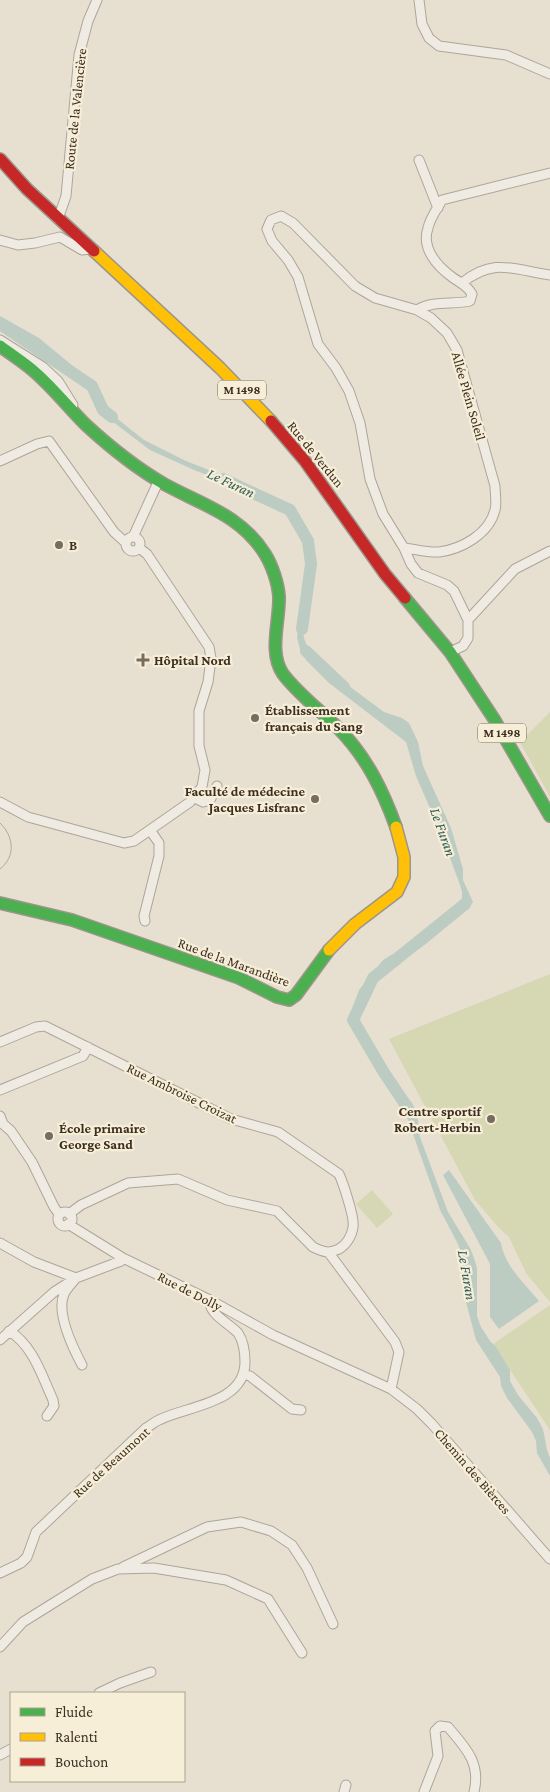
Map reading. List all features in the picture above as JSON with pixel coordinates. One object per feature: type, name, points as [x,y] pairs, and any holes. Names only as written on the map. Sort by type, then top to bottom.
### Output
[{"type":"street","name":"Route de la Valencière","points":[[58,219],[66,196],[79,54],[88,21],[97,0]]},
{"type":"street","points":[[419,0],[422,24],[429,38],[439,46],[506,56],[550,74]]},
{"type":"street","name":"Rue de Verdun","points":[[0,159],[58,219],[220,368],[268,418],[304,461],[385,574],[450,652],[494,719],[550,816]]},
{"type":"street","points":[[419,160],[438,208]]},
{"type":"street","points":[[418,310],[425,305],[470,301],[472,294],[468,287],[434,262],[427,247],[427,229],[442,200],[550,173]]},
{"type":"street","name":"Allée Plein Soleil","points":[[404,548],[437,552],[452,549],[471,541],[487,526],[495,510],[495,486],[457,350],[447,333],[431,318],[418,310],[375,298],[355,286],[292,223],[281,216],[271,220],[267,229],[272,241],[288,260],[298,278],[318,344],[336,368],[349,391],[360,423],[370,479],[383,514],[418,573],[448,585],[454,591],[468,620]]},
{"type":"street","points":[[0,240],[18,245],[60,237],[82,250],[90,249]]},
{"type":"street","points":[[462,283],[474,273],[489,268],[512,267],[550,275]]},
{"type":"street","name":"Rue de la Marandière","points":[[0,340],[43,367],[58,381],[73,405],[76,415]]},
{"type":"street","name":"Rue de la Marandière","points":[[0,346],[35,372],[76,415],[119,454],[159,480],[242,525],[252,535],[263,550],[273,571],[279,607],[275,652],[282,672],[296,689],[340,730],[362,756],[380,784],[396,826],[404,857],[404,877],[397,892],[355,924],[331,948],[296,995],[289,1000],[277,997],[239,978],[72,920],[0,903]]},
{"type":"street","points":[[0,461],[37,444],[49,441],[114,532],[129,540],[139,541],[139,548],[147,554],[209,647],[211,658],[208,682],[199,711],[199,746],[205,770],[202,787],[195,798],[134,841],[124,843],[28,817],[0,802]]},
{"type":"street","points":[[129,540],[159,480]]},
{"type":"street","points":[[450,652],[464,646],[468,638],[468,620],[515,569],[550,551]]},
{"type":"street","points":[[195,798],[203,802],[210,800],[217,786]]},
{"type":"street","points":[[145,921],[144,916],[159,856],[159,842],[150,830]]},
{"type":"street","name":"Rue Ambroise Croizat","points":[[0,1042],[36,1027],[45,1026],[231,1119],[278,1132],[339,1174],[343,1182],[354,1226],[350,1238],[342,1248],[329,1253]]},
{"type":"street","points":[[0,1090],[83,1056],[88,1047]]},
{"type":"street","points":[[0,1116],[3,1124],[11,1131],[32,1162],[54,1207],[64,1214],[128,1183],[178,1179],[227,1200],[277,1211],[313,1246],[320,1251],[329,1253],[394,1342],[399,1352],[391,1389]]},
{"type":"street","name":"Rue de Dolly","points":[[64,1214],[58,1218],[60,1224],[68,1224],[123,1258],[210,1300],[273,1335],[391,1389]]},
{"type":"street","points":[[0,1243],[34,1262],[76,1278]]},
{"type":"street","points":[[0,1340],[54,1292],[76,1278],[121,1261],[123,1258]]},
{"type":"street","points":[[76,1278],[64,1294],[61,1307],[74,1349],[82,1366]]},
{"type":"street","points":[[210,1300],[209,1305],[213,1311],[238,1334],[244,1348],[245,1365],[243,1374],[250,1376],[292,1409],[301,1410]]},
{"type":"street","points":[[9,1331],[17,1336],[28,1348],[53,1400],[54,1406],[47,1416]]},
{"type":"street","name":"Rue de Beaumont","points":[[0,1572],[21,1563],[27,1556],[36,1532],[146,1428],[158,1420],[218,1400],[231,1391],[243,1374]]},
{"type":"street","name":"Chemin des Bièrces","points":[[391,1389],[418,1409],[550,1559]]},
{"type":"street","points":[[0,1647],[23,1622],[92,1579],[118,1570],[207,1527],[241,1522],[271,1531],[292,1545],[307,1568],[334,1624]]},
{"type":"street","points":[[118,1570],[154,1568],[226,1580],[268,1599],[302,1653]]},
{"type":"street","points":[[101,1692],[151,1672]]},
{"type":"street","points":[[424,1792],[434,1771],[438,1756],[435,1731],[440,1726],[448,1727],[470,1754],[477,1773],[474,1792]]},
{"type":"green space","points":[[550,712],[550,797],[520,742]]},
{"type":"green space","name":"Centre sportif Robert-Herbin","points":[[550,974],[550,1302],[526,1273],[509,1237],[475,1200],[389,1039]]},
{"type":"green space","points":[[372,1190],[393,1214],[377,1228],[356,1204]]},
{"type":"green space","points":[[550,1305],[550,1430],[493,1344]]},
{"type":"water","points":[[0,316],[39,338],[79,371],[94,388],[100,405],[144,440],[186,461],[258,489],[293,509],[307,529],[311,542],[311,557],[314,569],[311,604],[302,627],[308,649],[328,673],[384,712],[402,718],[409,723],[418,742],[423,766],[451,828],[463,869],[463,880],[473,902],[469,908],[427,943],[419,949],[393,960],[379,973],[364,991],[359,1007],[360,1019],[364,1040],[384,1064],[417,1113],[420,1137],[448,1212],[470,1248],[477,1268],[477,1316],[481,1327],[510,1370],[510,1381],[518,1395],[537,1418],[543,1429],[550,1458],[550,1476],[537,1453],[536,1441],[532,1432],[507,1398],[501,1386],[500,1377],[476,1340],[465,1298],[462,1256],[458,1244],[440,1210],[398,1092],[383,1077],[376,1062],[360,1041],[352,1017],[352,1009],[359,990],[383,960],[403,951],[441,926],[453,914],[462,900],[460,885],[442,836],[416,776],[406,742],[329,683],[306,660],[300,649],[297,638],[298,629],[307,605],[309,573],[302,530],[292,516],[275,503],[150,450],[100,412],[86,384],[39,346],[0,322]]},
{"type":"water","points":[[449,1170],[501,1243],[506,1259],[511,1267],[539,1301],[499,1329],[490,1317],[490,1264],[443,1175]]},
{"type":"waterway","name":"Le Furan","points":[[0,324],[92,386],[103,410],[112,417]]},
{"type":"waterway","name":"Le Furan","points":[[223,479],[290,510],[308,541],[311,564],[302,629]]},
{"type":"waterway","name":"Le Furan","points":[[306,651],[344,687]]},
{"type":"waterway","name":"Le Furan","points":[[407,1107],[353,1020],[373,978],[465,904]]},
{"type":"tram line","points":[[0,823],[8,834],[11,846],[9,859],[0,869]]},
{"type":"traffic: fast","points":[[0,346],[36,373],[86,425],[124,457],[164,484],[233,520],[255,541],[270,563],[276,580],[279,606],[275,646],[276,656],[283,674],[350,741],[380,788],[396,827]]},
{"type":"traffic: fast","points":[[405,598],[450,652],[494,719],[550,816]]},
{"type":"traffic: fast","points":[[0,903],[72,920],[239,978],[277,997],[289,1000],[296,995],[329,950]]},
{"type":"traffic: slow","points":[[94,251],[220,368],[271,421]]},
{"type":"traffic: slow","points":[[329,950],[355,924],[397,892],[404,877],[404,857],[396,827]]},
{"type":"traffic: jam","points":[[0,159],[27,189],[94,251]]},
{"type":"traffic: jam","points":[[271,421],[305,461],[385,574],[405,598]]},
{"type":"place","name":"B","points":[[59,545]]},
{"type":"place","name":"Hôpital Nord","points":[[143,660]]},
{"type":"place","name":"Établissement français du Sang","points":[[255,718]]},
{"type":"place","name":"Faculté de médecine Jacques Lisfranc","points":[[315,799]]},
{"type":"place","name":"Centre sportif Robert-Herbin","points":[[491,1119]]},
{"type":"place","name":"École primaire George Sand","points":[[49,1136]]}]
